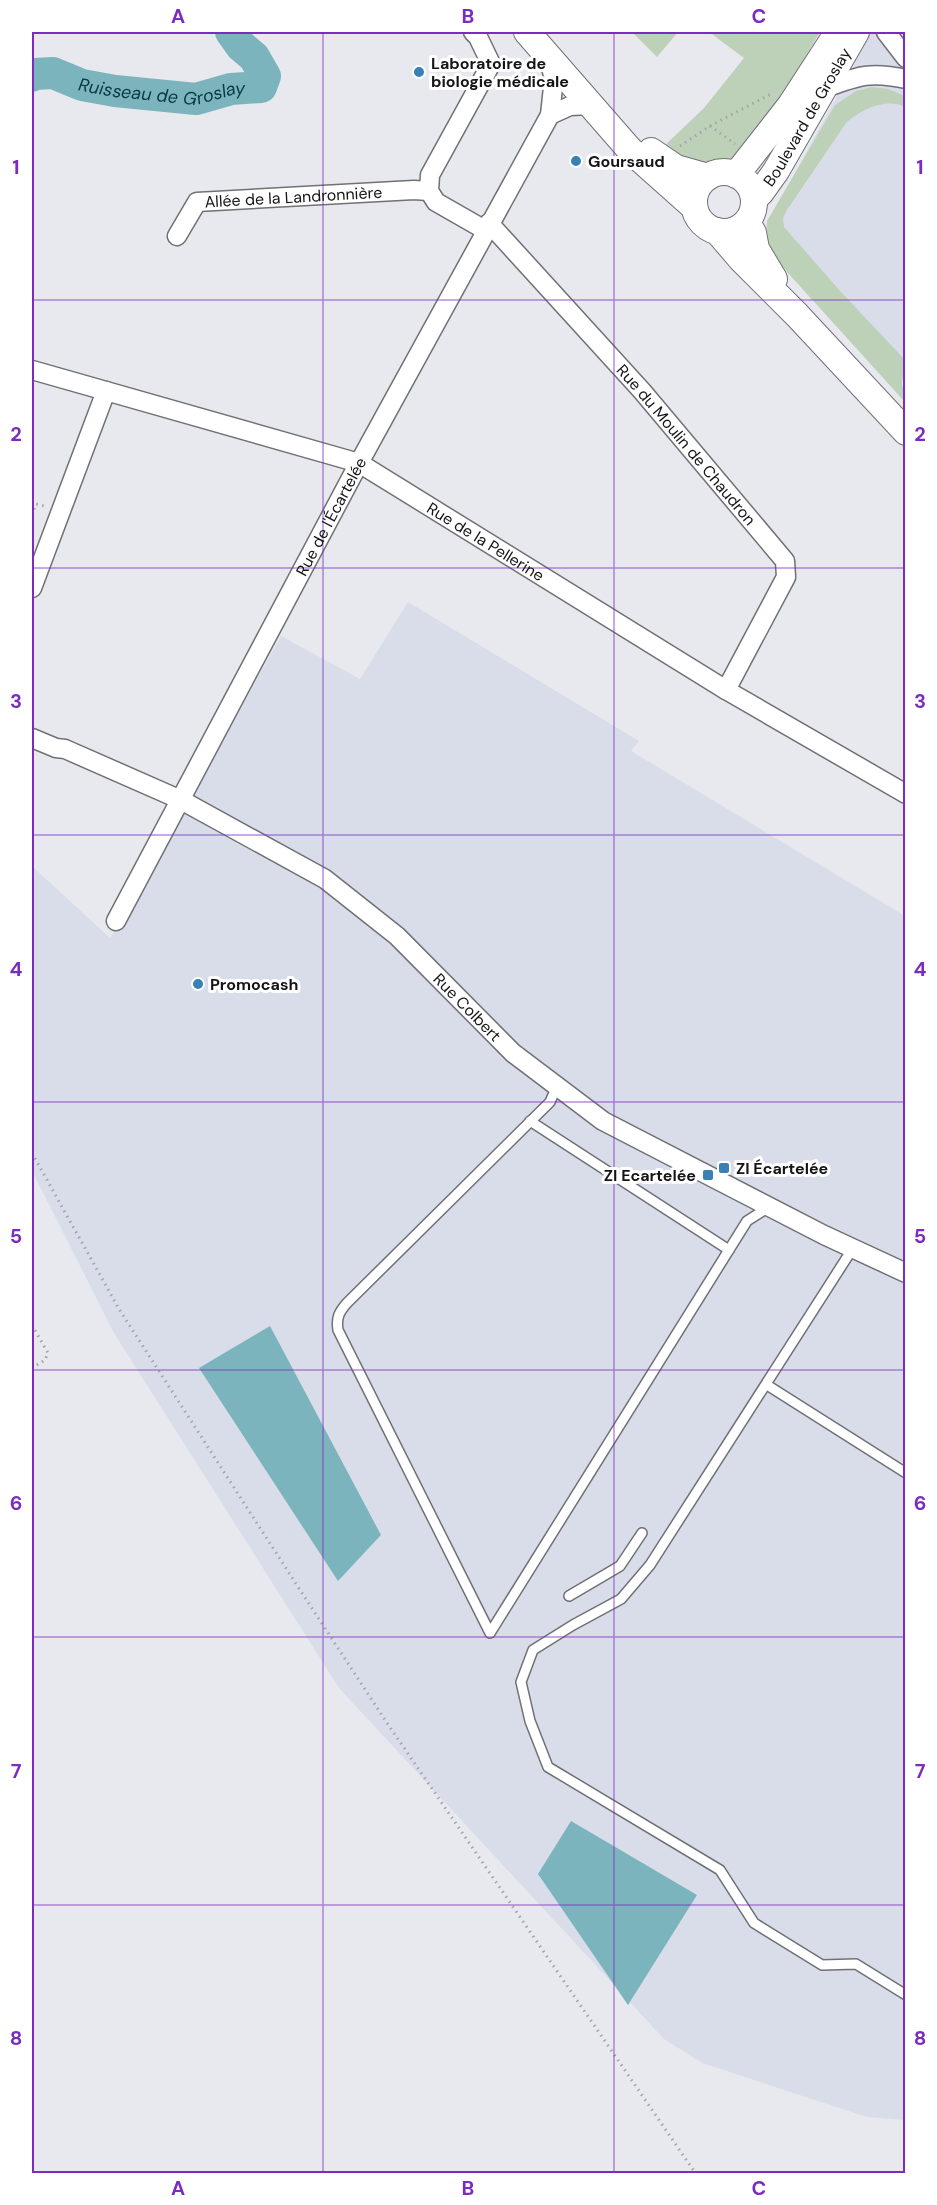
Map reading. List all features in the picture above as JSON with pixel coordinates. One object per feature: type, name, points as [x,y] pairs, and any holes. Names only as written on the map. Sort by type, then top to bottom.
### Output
[{"type":"main road","points":[[527,32],[543,43],[646,148],[676,168],[708,177]]},
{"type":"main road","name":"Boulevard de Groslay","points":[[736,175],[790,106],[838,32]]},
{"type":"main road","name":"Boulevard de Groslay","points":[[750,210],[776,171],[856,32]]},
{"type":"main road","points":[[543,43],[630,150],[694,207],[702,222],[717,231],[741,259],[904,427]]},
{"type":"main road","points":[[694,207],[697,190],[708,177],[722,172],[736,175],[748,184],[756,249],[797,315]]},
{"type":"main road","points":[[717,231],[733,230],[750,210]]},
{"type":"street","points":[[429,191],[430,175],[491,64],[478,37],[473,32]]},
{"type":"street","points":[[886,32],[906,58]]},
{"type":"street","name":"Rue de l'Écartelée","points":[[116,921],[359,463],[487,226],[550,115],[554,78],[543,43]]},
{"type":"street","points":[[825,88],[854,77],[874,73],[906,79]]},
{"type":"street","points":[[550,115],[570,106],[592,105]]},
{"type":"street","name":"Rue du Moulin de Chaudron","points":[[429,191],[436,202],[487,226],[642,391],[785,561],[786,577],[726,690]]},
{"type":"street","name":"Allée de la Landronnière","points":[[177,236],[197,202],[321,194],[429,191]]},
{"type":"street","name":"Rue de la Pellerine","points":[[32,370],[359,463],[726,690],[906,794]]},
{"type":"street","points":[[32,588],[106,390]]},
{"type":"street","name":"Rue Colbert","points":[[32,738],[56,748],[65,749],[181,800],[325,879],[397,936],[513,1053],[603,1121],[769,1207],[906,1273]]},
{"type":"lane","points":[[557,1086],[550,1102],[347,1303],[340,1311],[336,1321],[338,1330],[490,1634],[747,1221],[769,1207]]},
{"type":"lane","points":[[530,1120],[729,1250]]},
{"type":"lane","points":[[853,1248],[650,1565],[621,1599],[533,1650],[521,1682],[527,1711],[548,1767],[720,1870],[754,1923],[822,1965],[856,1964],[906,1995]]},
{"type":"lane","points":[[767,1385],[906,1473]]},
{"type":"lane","points":[[569,1596],[620,1566],[642,1533]]},
{"type":"path","points":[[676,168],[680,146],[710,126],[780,90]]},
{"type":"path","points":[[32,1153],[119,1309],[300,1590],[465,1838],[696,2174]]},
{"type":"path","points":[[32,1325],[48,1353],[45,1360],[32,1368]]},
{"type":"shaded area","points":[[872,32],[905,32],[905,383],[766,226]]},
{"type":"shaded area","points":[[408,602],[639,741],[631,751],[905,916],[905,2120],[867,2117],[702,2063],[664,2039],[339,1688],[114,1333],[32,1171],[32,866],[110,938],[281,636],[360,679]]},
{"type":"green space","points":[[632,32],[678,32],[657,57]]},
{"type":"green space","points":[[709,32],[820,32],[770,118],[742,154],[704,166],[660,150],[704,108],[744,58]]},
{"type":"green space","points":[[872,87],[888,89],[905,96],[905,107],[890,103],[874,106],[846,123],[783,218],[784,227],[905,360],[902,381],[905,402],[778,262],[767,237],[767,221],[835,105],[856,91]]},
{"type":"water","points":[[270,1326],[381,1535],[338,1581],[199,1368]]},
{"type":"water","points":[[571,1821],[697,1895],[628,2005],[538,1874]]},
{"type":"waterway","name":"Ruisseau de Groslay","points":[[32,76],[53,73],[82,85],[115,91],[196,99],[231,89],[261,87],[265,76],[254,57],[241,46],[231,32]]},
{"type":"place","name":"Laboratoire de biologie médicale","points":[[419,72]]},
{"type":"place","name":"Goursaud","points":[[576,161]]},
{"type":"place","name":"Promocash","points":[[198,984]]},
{"type":"place","name":"ZI Écartelée","points":[[724,1168]]},
{"type":"place","name":"ZI Ecartelée","points":[[708,1175]]}]
